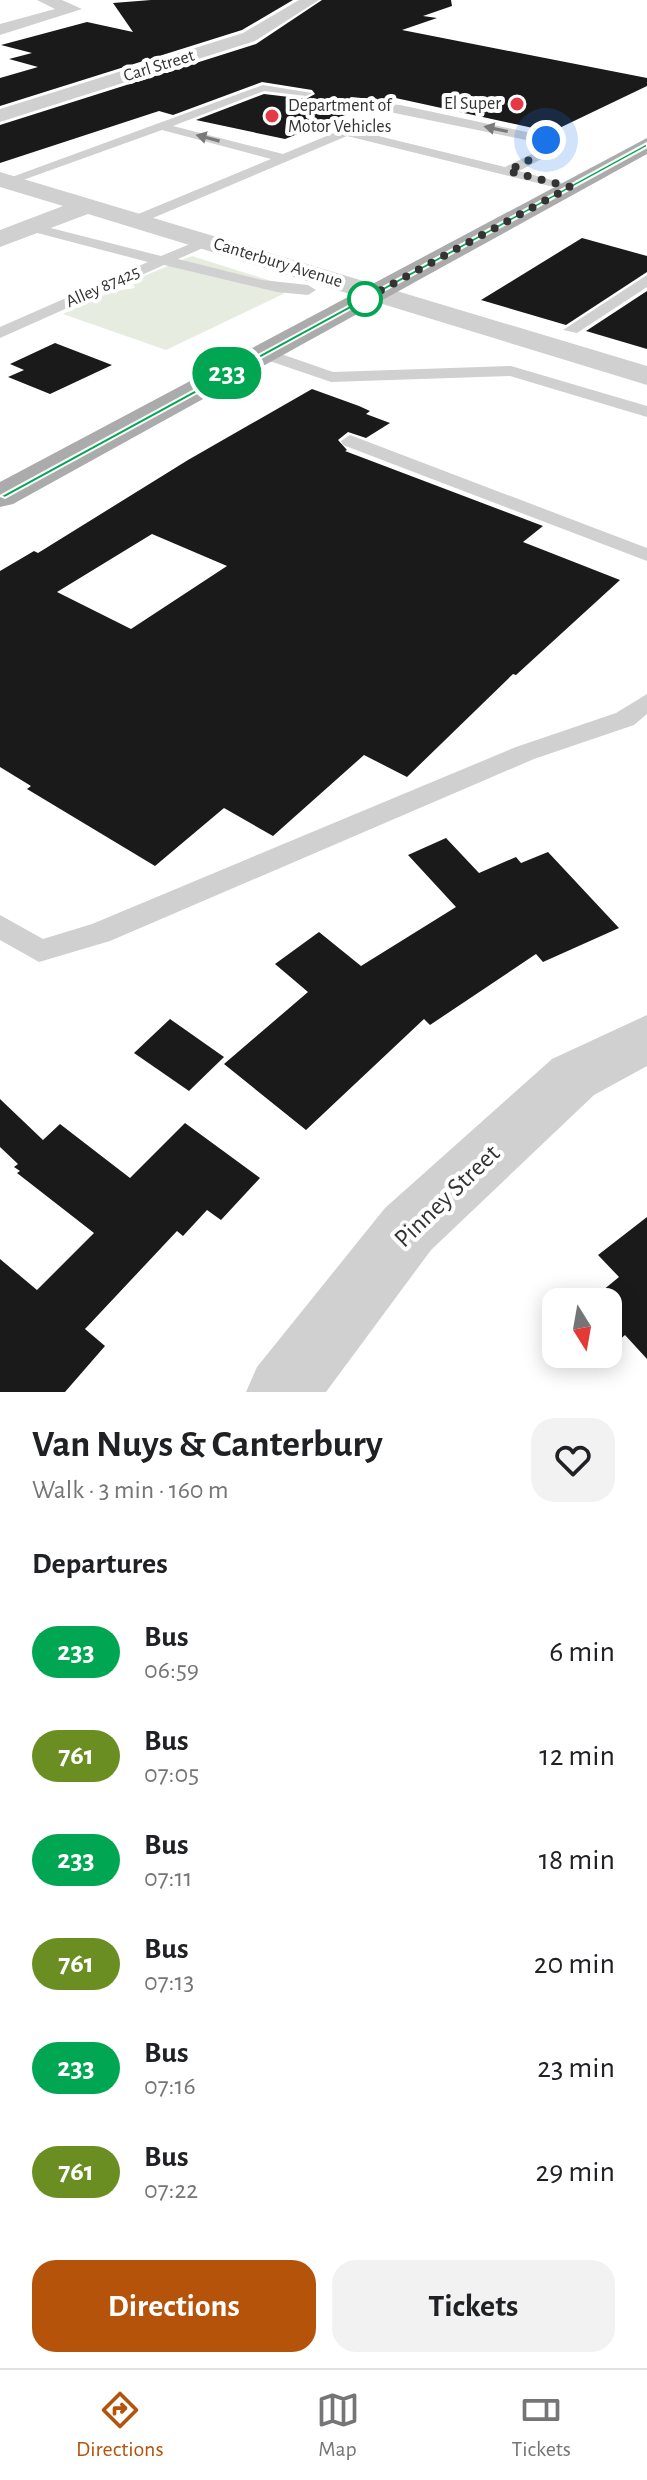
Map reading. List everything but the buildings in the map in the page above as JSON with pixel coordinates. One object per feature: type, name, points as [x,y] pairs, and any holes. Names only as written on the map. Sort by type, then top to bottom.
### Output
[{"type":"main road","points":[[0,496],[647,145]]},
{"type":"street","points":[[0,30],[73,9],[45,0]]},
{"type":"street","name":"Carl Street","points":[[0,116],[249,37],[311,0]]},
{"type":"street","name":"Canterbury Avenue","points":[[3,180],[376,293],[560,338],[647,376]]},
{"type":"street","points":[[9,227],[86,206]]},
{"type":"street","name":"Pinney Street","points":[[282,1392],[408,1229],[573,1077],[647,1039]]},
{"type":"lane","points":[[3,180],[263,88],[306,93]]},
{"type":"lane","points":[[352,103],[400,108],[546,140],[551,149],[508,171]]},
{"type":"lane","points":[[161,126],[283,158]]},
{"type":"lane","points":[[136,220],[346,132],[570,187]]},
{"type":"lane","points":[[9,227],[277,290],[308,290]]},
{"type":"lane","name":"Alley 87425","points":[[0,333],[207,241]]},
{"type":"lane","points":[[560,338],[647,280]]},
{"type":"lane","points":[[264,353],[331,377],[511,371],[647,412]]},
{"type":"lane","points":[[350,441],[647,555]]},
{"type":"lane","points":[[0,926],[39,951],[100,933],[525,753],[625,719],[647,702]]},
{"type":"shaded area","points":[[192,256],[287,286],[283,294],[166,350],[63,314],[110,292],[135,288],[132,281]]},
{"type":"bus line","name":"233","points":[[0,496],[647,145]]},
{"type":"place","name":"El Super","points":[[517,104]]},
{"type":"place","name":"Department of Motor Vehicles","points":[[272,116]]},
{"type":"route","points":[[365,299],[354,305],[570,187],[508,171],[551,149],[546,140]]}]
